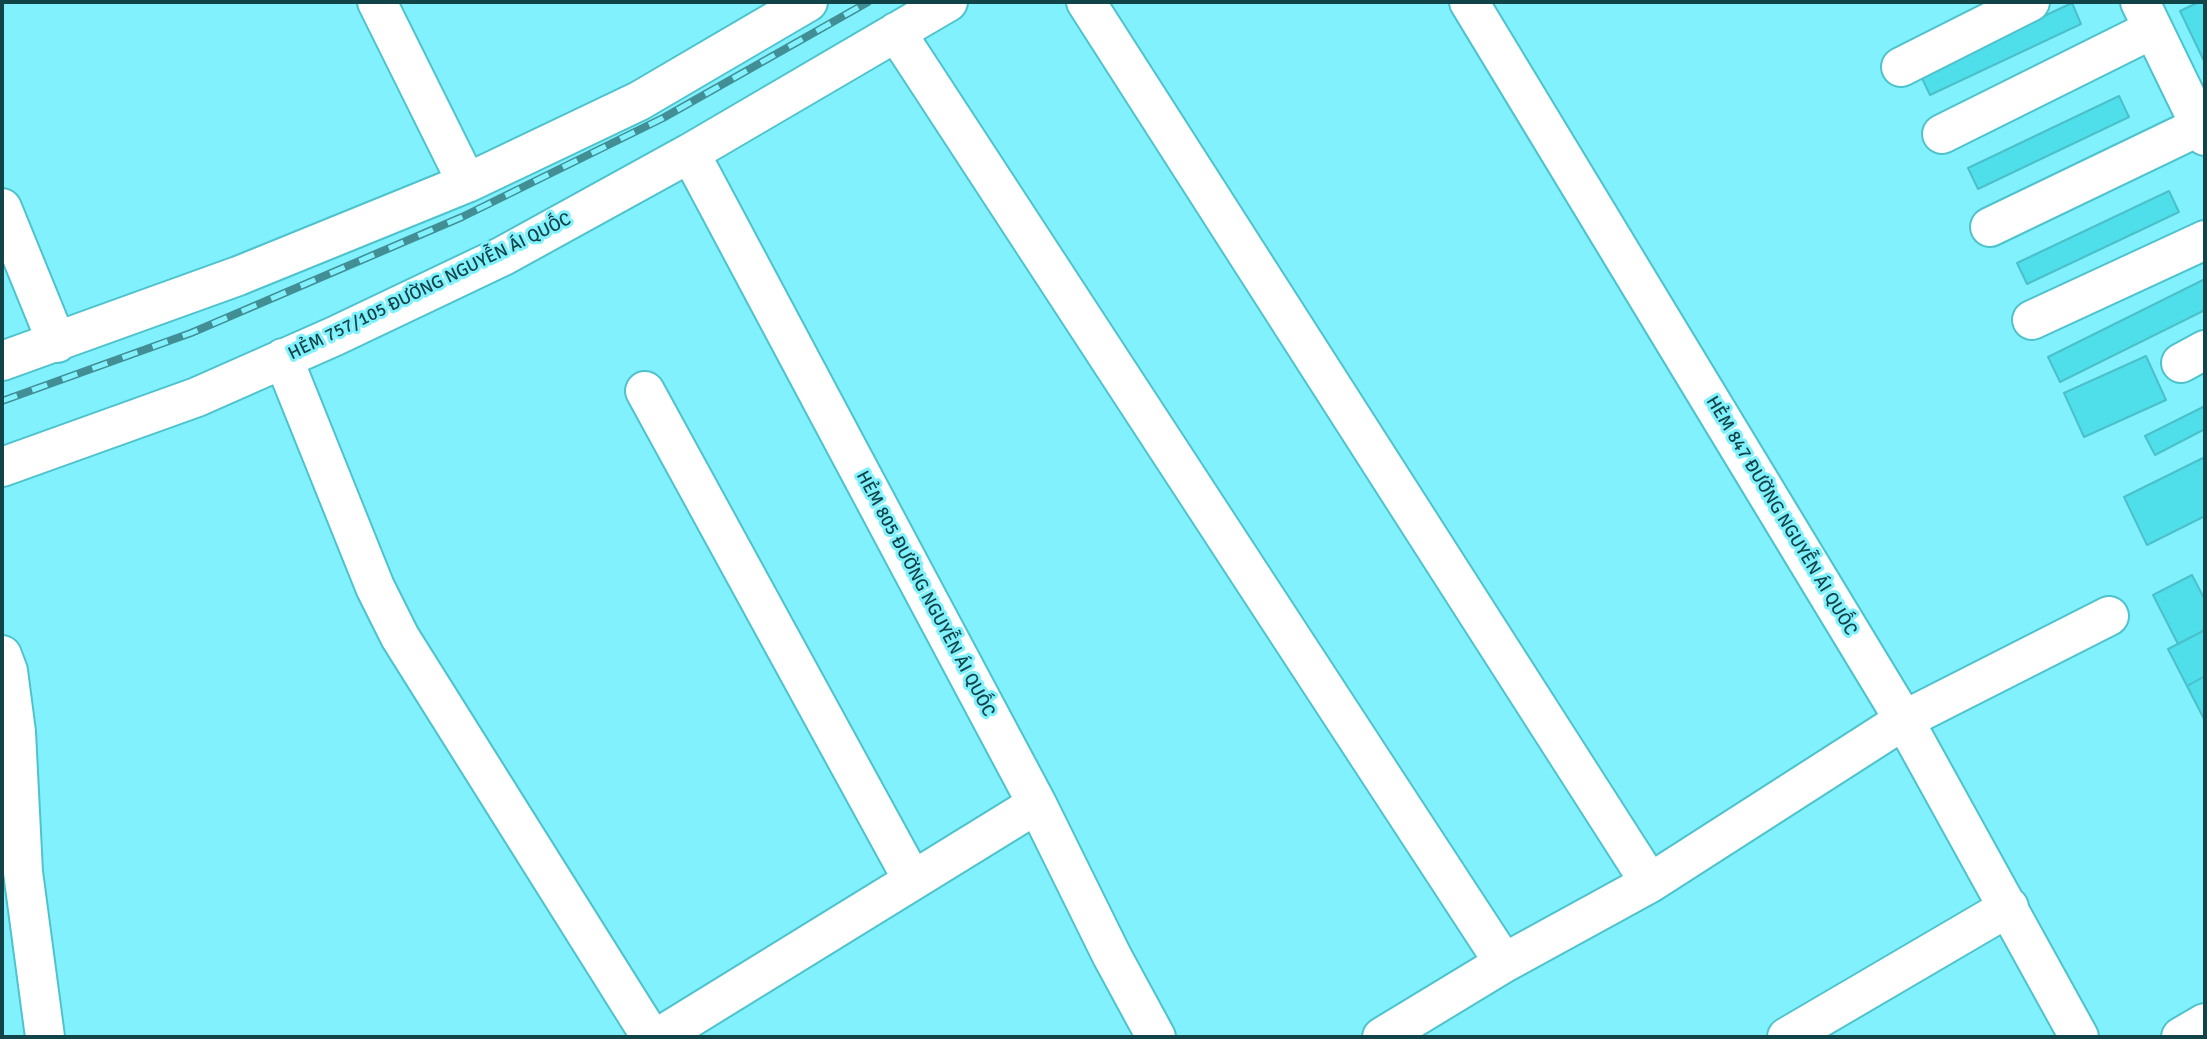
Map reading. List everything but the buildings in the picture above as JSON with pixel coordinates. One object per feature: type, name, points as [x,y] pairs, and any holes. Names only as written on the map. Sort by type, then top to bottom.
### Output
[{"type":"street","points":[[377,2],[467,183]]},
{"type":"street","name":"HẺM 757/105 ĐƯỜNG NGUYỄN ÁI QUỐC","points":[[2,467],[197,397],[503,256],[690,153],[948,2]]},
{"type":"street","points":[[1086,2],[1650,883]]},
{"type":"street","name":"HẺM 847 ĐƯỜNG NGUYỄN ÁI QUỐC","points":[[1469,2],[1904,720],[2079,1037]]},
{"type":"street","points":[[1901,67],[2030,2]]},
{"type":"street","points":[[2,361],[238,276],[467,183],[639,101],[793,5]]},
{"type":"street","points":[[1942,134],[2147,15],[2203,131],[1990,227]]},
{"type":"street","points":[[896,32],[1504,963]]},
{"type":"street","name":"HẺM 805 ĐƯỜNG NGUYỄN ÁI QUỐC","points":[[690,153],[1037,804],[1112,956],[1156,1037]]},
{"type":"street","points":[[2,208],[57,343]]},
{"type":"street","points":[[2032,320],[2205,240]]},
{"type":"street","points":[[283,358],[375,587],[400,638],[652,1037]]},
{"type":"street","points":[[645,391],[912,879]]},
{"type":"street","points":[[1382,1037],[1504,963],[1650,883],[1904,720],[2109,616]]},
{"type":"street","points":[[2,655],[8,671],[16,732],[23,872],[45,1037]]},
{"type":"street","points":[[659,1037],[1037,804]]},
{"type":"street","points":[[1787,1037],[2009,907]]},
{"type":"street","points":[[2181,1037],[2205,1023]]},
{"type":"railway","points":[[2,401],[191,333],[462,217],[663,118],[868,2]]}]
